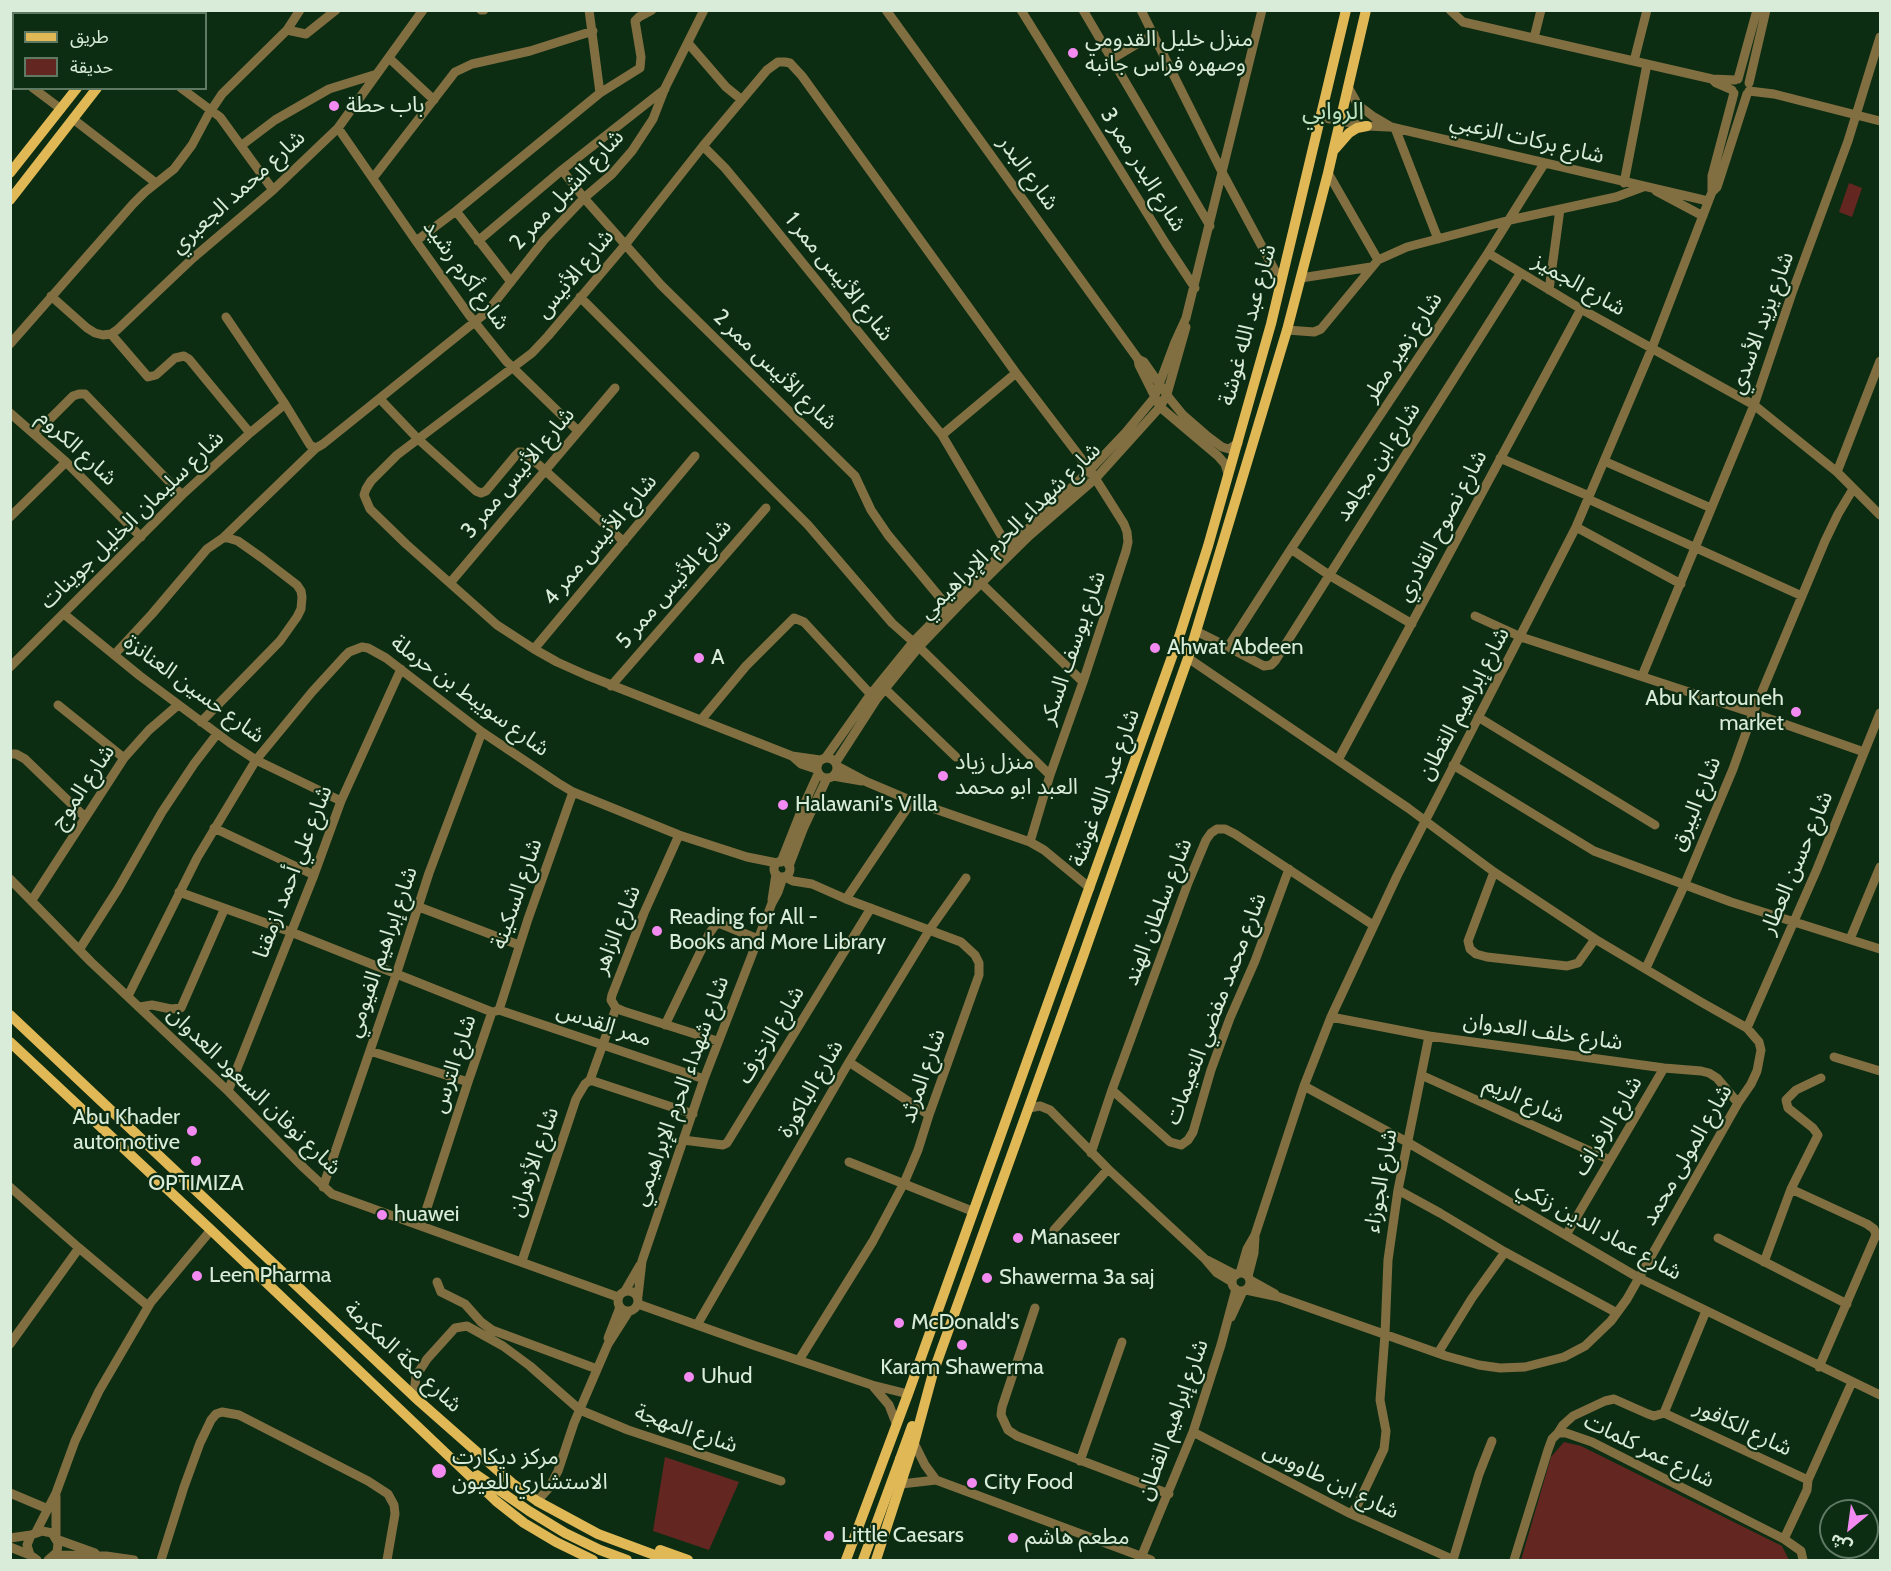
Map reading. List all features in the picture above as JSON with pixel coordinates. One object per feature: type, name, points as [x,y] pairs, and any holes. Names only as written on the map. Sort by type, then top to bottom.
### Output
[{"type":"main road","name":"شارع عبد الله غوشة","points":[[846,1560],[908,1394],[1179,637],[1238,442],[1281,282],[1346,10]]},
{"type":"main road","name":"شارع عبد الله غوشة","points":[[878,1557],[914,1443],[933,1373],[1188,658],[1287,330],[1328,173],[1366,10]]},
{"type":"main road","points":[[10,173],[75,90]]},
{"type":"main road","points":[[10,200],[96,90]]},
{"type":"main road","points":[[1332,154],[1349,133],[1367,126]]},
{"type":"main road","name":"شارع مكة المكرمة","points":[[10,1015],[512,1483],[537,1502],[598,1534],[668,1560]]},
{"type":"main road","name":"شارع مكة المكرمة","points":[[10,1042],[510,1512],[556,1542],[593,1560]]},
{"type":"main road","points":[[863,1560],[933,1373]]},
{"type":"main road","points":[[447,1454],[529,1511],[583,1542],[627,1560]]},
{"type":"main road","points":[[598,1534],[615,1535],[688,1560]]},
{"type":"main road","points":[[852,1547],[856,1555],[862,1559],[878,1557]]},
{"type":"street","points":[[10,344],[120,218],[174,169],[184,157],[211,110],[231,84],[287,30],[300,10]]},
{"type":"street","points":[[287,30],[306,34],[336,10]]},
{"type":"street","name":"شارع محمد الجعبري","points":[[111,334],[193,258],[273,190],[338,128],[423,10]]},
{"type":"street","points":[[589,10],[600,93]]},
{"type":"street","points":[[416,242],[456,212],[600,93],[640,68],[642,63],[635,21],[652,10]]},
{"type":"street","name":"شارع الشبل ممر 2","points":[[114,654],[152,614],[207,549],[223,538],[316,448],[475,322],[496,302],[544,240],[584,198],[612,174],[632,151],[653,119],[665,88],[704,10]]},
{"type":"street","name":"شارع البدر","points":[[886,10],[1138,359],[1160,407],[1218,456],[1225,464],[1228,474]]},
{"type":"street","name":"شارع البدر ممر 3","points":[[1021,10],[1195,288]]},
{"type":"street","points":[[1083,10],[1210,226]]},
{"type":"street","points":[[1141,10],[1222,174],[1281,282]]},
{"type":"street","points":[[1450,10],[1463,22],[1712,79],[1744,79],[1748,88]]},
{"type":"street","points":[[1534,38],[1541,10]]},
{"type":"street","points":[[1634,61],[1647,10]]},
{"type":"street","points":[[1733,91],[1732,84],[1737,79],[1757,10]]},
{"type":"street","name":"شارع إبراهيم القطان","points":[[1144,1559],[1193,1432],[1241,1282],[1254,1253],[1255,1234],[1304,1086],[1331,1017],[1425,820],[1576,527],[1652,348],[1710,197],[1717,187],[1748,88],[1766,10]]},
{"type":"street","name":"شارع شهداء الحرم الإبراهيمي","points":[[537,1502],[549,1488],[558,1472],[623,1301],[642,1261],[717,1041],[778,892],[782,870],[804,828],[823,769],[873,698],[916,644],[1008,547],[1093,474],[1154,398],[1186,318],[1195,288],[1261,12]]},
{"type":"street","points":[[373,178],[455,72],[592,32]]},
{"type":"street","points":[[1112,59],[1154,34]]},
{"type":"street","name":"شارع يزيد الأسدي","points":[[1642,676],[1754,405],[1857,116],[1881,37]]},
{"type":"street","points":[[688,43],[726,87],[742,100]]},
{"type":"street","points":[[389,58],[434,99]]},
{"type":"street","name":"شارع الأنيس","points":[[823,769],[611,686],[534,649],[497,625],[379,519],[370,509],[364,495],[371,481],[397,455],[532,353],[625,245],[703,146],[772,66],[778,62],[785,62],[796,68],[1093,474]]},
{"type":"street","points":[[1624,183],[1647,64]]},
{"type":"street","points":[[242,146],[275,120],[329,89],[377,74]]},
{"type":"street","points":[[1712,79],[1742,96],[1748,88]]},
{"type":"street","name":"شارع بركات الزعبي","points":[[1348,87],[1358,105],[1393,127]]},
{"type":"street","points":[[478,241],[665,88]]},
{"type":"street","points":[[1748,88],[1881,121]]},
{"type":"street","points":[[36,90],[61,109]]},
{"type":"street","points":[[184,90],[220,117],[273,190]]},
{"type":"street","name":"شارع إبراهيم القطان","points":[[1710,197],[1712,176],[1733,91]]},
{"type":"street","name":"شارع بركات الزعبي","points":[[1320,117],[1367,126],[1393,127],[1643,187],[1654,190],[1703,216]]},
{"type":"street","points":[[74,119],[156,183]]},
{"type":"street","points":[[1393,127],[1438,238]]},
{"type":"street","name":"شارع أكرم رشيد","points":[[338,128],[416,242],[475,322],[512,368],[578,431]]},
{"type":"street","name":"شارع الأنيس ممر 1","points":[[703,146],[758,207],[942,435],[1008,547]]},
{"type":"street","name":"شارع زهير مطر","points":[[1228,647],[1510,220],[1544,164]]},
{"type":"street","name":"شارع الأنيس ممر 2","points":[[562,170],[661,285],[855,476],[871,510],[949,610]]},
{"type":"street","points":[[1328,173],[1374,263]]},
{"type":"street","points":[[1300,278],[1374,263],[1407,247],[1438,238],[1616,197],[1643,187]]},
{"type":"street","name":"شارع بركات الزعبي","points":[[1654,190],[1710,197]]},
{"type":"street","points":[[1549,290],[1560,209]]},
{"type":"street","points":[[456,212],[511,282]]},
{"type":"street","name":"شارع الجميز","points":[[1488,253],[1581,309],[1754,405],[1837,472],[1881,515]]},
{"type":"street","points":[[1287,330],[1314,332],[1321,329],[1374,263]]},
{"type":"street","name":"شارع ابن مجاهد","points":[[1228,647],[1264,666],[1271,665],[1275,661],[1520,274]]},
{"type":"street","points":[[51,296],[87,328],[95,333],[111,334],[148,377],[156,375],[175,358],[186,357],[250,433]]},
{"type":"street","points":[[580,297],[808,525],[892,623],[1050,775]]},
{"type":"street","name":"شارع نصوح القادري","points":[[1338,760],[1581,309]]},
{"type":"street","points":[[226,317],[310,445],[316,448]]},
{"type":"street","name":"شارع شهداء الحرم الإبراهيمي","points":[[949,610],[981,583],[1160,407],[1167,394],[1184,339],[1186,318]]},
{"type":"street","name":"شارع البدر","points":[[1138,359],[1144,362],[1184,415],[1217,444],[1229,450],[1238,442]]},
{"type":"street","points":[[1837,472],[1881,361]]},
{"type":"street","points":[[942,435],[1017,373]]},
{"type":"street","name":"شارع الأنيس ممر 3","points":[[450,583],[615,388]]},
{"type":"street","points":[[35,434],[73,396],[85,394],[182,495]]},
{"type":"street","points":[[380,399],[418,439],[481,493],[489,488],[519,452],[522,452],[624,542]]},
{"type":"street","name":"شارع سليمان الخليل جوينات","points":[[10,667],[182,495],[285,404]]},
{"type":"street","name":"شارع الكروم","points":[[10,413],[66,462],[141,537]]},
{"type":"street","name":"شارع الأنيس ممر 4","points":[[534,649],[695,456]]},
{"type":"street","points":[[1500,458],[1802,596]]},
{"type":"street","points":[[1604,461],[1711,508]]},
{"type":"street","points":[[10,516],[66,462]]},
{"type":"street","name":"شارع يوسف السكر","points":[[1030,842],[1128,542],[1124,524],[1093,474]]},
{"type":"street","name":"شارع البيرق","points":[[1646,968],[1684,886],[1802,596],[1838,514],[1853,489]]},
{"type":"street","name":"شارع الأنيس ممر 5","points":[[611,686],[766,507]]},
{"type":"street","points":[[1576,527],[1681,584]]},
{"type":"street","points":[[201,722],[280,641],[292,626],[301,609],[301,591],[291,579],[238,541],[223,538]]},
{"type":"street","points":[[1291,549],[1329,575],[1412,624]]},
{"type":"street","points":[[981,583],[1083,682]]},
{"type":"street","name":"شارع حسين العنانزة","points":[[64,614],[217,734],[256,760],[341,801]]},
{"type":"street","points":[[1475,616],[1521,637],[1864,752]]},
{"type":"street","points":[[701,720],[746,666],[794,618],[804,622],[873,698]]},
{"type":"street","points":[[1196,632],[1228,647]]},
{"type":"street","name":"شارع سويبط بن حرملة","points":[[128,996],[178,892],[256,760],[312,692],[349,652],[362,647],[368,648],[401,669],[482,732],[573,792],[679,835],[782,870]]},
{"type":"street","points":[[1188,658],[1425,820],[1494,872],[1595,939],[1748,1028]]},
{"type":"street","name":"شارع علي أحمد ازمقنا","points":[[228,1091],[341,801],[401,669]]},
{"type":"street","points":[[882,686],[956,757]]},
{"type":"street","name":"شارع شهداء الحرم الإبراهيمي","points":[[823,769],[836,772],[836,764],[873,698]]},
{"type":"street","points":[[58,705],[124,758]]},
{"type":"street","name":"شارع الموج","points":[[32,900],[124,758],[149,730],[178,705]]},
{"type":"street","name":"شارع حسن العطار","points":[[1748,1028],[1881,713]]},
{"type":"street","points":[[1478,717],[1655,825]]},
{"type":"street","name":"شارع إبراهيم الفيومي","points":[[323,1187],[429,873],[482,732]]},
{"type":"street","points":[[79,950],[118,889],[162,812],[217,734]]},
{"type":"street","points":[[10,754],[16,754],[25,759],[85,817]]},
{"type":"street","points":[[836,764],[867,782]]},
{"type":"street","points":[[1453,765],[1594,851],[1684,886],[1881,948]]},
{"type":"street","points":[[823,769],[867,782],[912,801],[1030,842],[1044,850],[1090,888]]},
{"type":"street","name":"شارع السكينة","points":[[496,1011],[573,792]]},
{"type":"street","points":[[846,899],[912,801]]},
{"type":"street","points":[[214,828],[314,875]]},
{"type":"street","name":"شارع سلطان الهند","points":[[1091,1153],[1188,883],[1211,833],[1217,829],[1225,829],[1373,925]]},
{"type":"street","name":"شارع الزاهر","points":[[679,835],[644,913],[611,1000],[616,1008],[717,1041]]},
{"type":"street","points":[[1850,939],[1881,867]]},
{"type":"street","name":"شارع محمد مفضي النعيمات","points":[[1112,1090],[1170,1142],[1181,1144],[1188,1140],[1193,1132],[1211,1070],[1230,1018],[1255,962],[1289,869]]},
{"type":"street","name":"شارع المرثد","points":[[782,870],[794,881],[812,884],[961,942],[970,949],[979,963],[979,975],[918,1150],[904,1183],[873,1241],[799,1360]]},
{"type":"street","points":[[1494,872],[1468,941],[1470,949],[1476,954],[1567,966],[1578,963],[1595,939]]},
{"type":"street","name":"شارع الباكورة","points":[[697,1325],[849,1062],[930,929],[966,878]]},
{"type":"street","name":"شارع نوفان السعود العدوان","points":[[10,879],[79,950],[228,1091],[323,1187],[343,1199],[522,1261],[623,1301],[633,1291],[638,1300]]},
{"type":"street","name":"شارع الترس","points":[[178,892],[496,1011],[468,1082],[421,1226]]},
{"type":"street","points":[[419,907],[519,945]]},
{"type":"street","name":"شارع الزخرف","points":[[683,1140],[723,1145],[727,1143],[871,908]]},
{"type":"street","points":[[140,1007],[153,1005],[171,1009],[181,1008],[224,910]]},
{"type":"street","points":[[665,1024],[716,924],[758,939]]},
{"type":"street","name":"شارع الأزهران","points":[[522,1261],[576,1099],[590,1080],[616,1008]]},
{"type":"street","name":"ممر القدس","points":[[496,1011],[603,1044],[704,1079]]},
{"type":"street","name":"شارع خلف العدوان","points":[[1331,1017],[1429,1036],[1709,1073],[1717,1078],[1738,1103]]},
{"type":"street","name":"شارع المولى محمد","points":[[1241,1282],[1438,1353],[1479,1365],[1500,1368],[1525,1367],[1564,1357],[1584,1346],[1611,1322],[1639,1278],[1750,1084],[1761,1059],[1759,1042],[1748,1028]]},
{"type":"street","name":"شارع الجوزاء","points":[[1351,1514],[1384,1449],[1386,1431],[1380,1400],[1388,1260],[1398,1190],[1429,1036]]},
{"type":"street","points":[[370,1051],[468,1082]]},
{"type":"street","points":[[1834,1057],[1881,1071]]},
{"type":"street","points":[[849,1062],[929,1115]]},
{"type":"street","name":"شارع الرفراف","points":[[1566,1235],[1664,1068]]},
{"type":"street","name":"شارع الريم","points":[[1421,1075],[1610,1160]]},
{"type":"street","points":[[1764,1262],[1791,1189],[1818,1135],[1813,1128],[1788,1108],[1786,1100],[1796,1090],[1821,1078]]},
{"type":"street","points":[[590,1080],[693,1114]]},
{"type":"street","name":"شارع عماد الدين زنكي","points":[[1304,1086],[1407,1142],[1639,1278],[1881,1395]]},
{"type":"street","points":[[1029,1108],[1040,1106],[1050,1110],[1108,1170],[1205,1258],[1241,1282]]},
{"type":"street","points":[[849,1162],[972,1211]]},
{"type":"street","points":[[1054,1230],[1108,1170]]},
{"type":"street","points":[[10,1187],[148,1306]]},
{"type":"street","points":[[1791,1189],[1867,1224],[1876,1232],[1876,1238],[1819,1367]]},
{"type":"street","points":[[1398,1190],[1504,1252],[1617,1313]]},
{"type":"street","points":[[33,1558],[27,1545],[56,1493],[85,1418],[99,1391],[148,1306],[211,1230]]},
{"type":"street","points":[[1718,1238],[1847,1304]]},
{"type":"street","points":[[11,1341],[79,1248]]},
{"type":"street","points":[[1438,1353],[1504,1252]]},
{"type":"street","name":"شارع شهداء الحرم الإبراهيمي","points":[[638,1300],[642,1261]]},
{"type":"street","points":[[437,1282],[441,1292],[465,1304],[486,1326],[597,1369]]},
{"type":"street","points":[[623,1301],[633,1310],[638,1300],[697,1325],[873,1385],[908,1394]]},
{"type":"street","points":[[1035,1308],[1001,1415],[1008,1430],[1017,1436],[1169,1494]]},
{"type":"street","name":"شارع الكافور","points":[[1706,1311],[1664,1413],[1808,1480],[1852,1382]]},
{"type":"street","name":"شارع المهجة","points":[[414,1394],[419,1370],[452,1330],[459,1326],[467,1326],[487,1336],[530,1366],[580,1410],[628,1430],[781,1481]]},
{"type":"street","points":[[1080,1461],[1122,1341]]},
{"type":"street","points":[[530,1366],[540,1348]]},
{"type":"street","points":[[873,1385],[890,1404],[896,1423]]},
{"type":"street","points":[[1558,1433],[1573,1416],[1614,1399],[1654,1416],[1664,1413]]},
{"type":"street","points":[[161,1560],[200,1443],[211,1420],[216,1414],[222,1412],[239,1415],[368,1481],[388,1494],[394,1505],[395,1514],[387,1560]]},
{"type":"street","name":"شارع ابن طاووس","points":[[1193,1432],[1351,1514],[1453,1560]]},
{"type":"street","name":"شارع عمر كلمات","points":[[1514,1560],[1552,1439],[1558,1433],[1566,1432],[1592,1442],[1784,1539],[1801,1551],[1803,1560]]},
{"type":"street","points":[[1453,1560],[1479,1474],[1492,1441]]},
{"type":"street","points":[[914,1443],[936,1480]]},
{"type":"street","points":[[901,1484],[936,1480],[1144,1559]]},
{"type":"street","points":[[1784,1539],[1807,1490],[1808,1480]]},
{"type":"street","points":[[10,1493],[48,1509]]},
{"type":"street","points":[[52,1559],[58,1548],[56,1493]]},
{"type":"street","points":[[10,1538],[47,1531],[56,1538],[106,1556]]},
{"type":"street","points":[[10,1547],[33,1558]]},
{"type":"street","points":[[52,1559],[106,1556],[134,1560]]},
{"type":"green space","points":[[1849,183],[1862,188],[1852,217],[1839,212]]},
{"type":"green space","points":[[1564,1442],[1581,1446],[1782,1546],[1789,1560],[1521,1560],[1551,1457]]},
{"type":"green space","points":[[665,1457],[739,1482],[709,1550],[653,1531]]},
{"type":"place","name":"منزل خليل القدومي وصهره فراس جانبه","points":[[1073,53]]},
{"type":"place","name":"باب حطة","points":[[334,106]]},
{"type":"place","name":"Ahwat Abdeen","points":[[1155,648]]},
{"type":"place","name":"A","points":[[699,658]]},
{"type":"place","name":"Abu Kartouneh market","points":[[1796,712]]},
{"type":"place","name":"منزل زياد العبد ابو محمد","points":[[943,776]]},
{"type":"place","name":"Halawani's Villa","points":[[783,805]]},
{"type":"place","name":"Reading for All - Books and More Library","points":[[657,931]]},
{"type":"place","name":"Abu Khader automotive","points":[[192,1131]]},
{"type":"place","name":"OPTIMIZA","points":[[196,1161]]},
{"type":"place","name":"huawei","points":[[382,1215]]},
{"type":"place","name":"Manaseer","points":[[1018,1238]]},
{"type":"place","name":"Leen Pharma","points":[[197,1276]]},
{"type":"place","name":"Shawerma 3a saj","points":[[987,1278]]},
{"type":"place","name":"McDonald's","points":[[899,1323]]},
{"type":"place","name":"Karam Shawerma","points":[[962,1345]]},
{"type":"place","name":"Uhud","points":[[689,1377]]},
{"type":"place","name":"مركز ديكارت الاستشاري للعيون","points":[[439,1471]]},
{"type":"place","name":"City Food","points":[[972,1483]]},
{"type":"place","name":"Little Caesars","points":[[829,1536]]},
{"type":"place","name":"مطعم هاشم","points":[[1013,1538]]},
{"type":"district","name":"الروابي","points":[[1333,112]]}]
